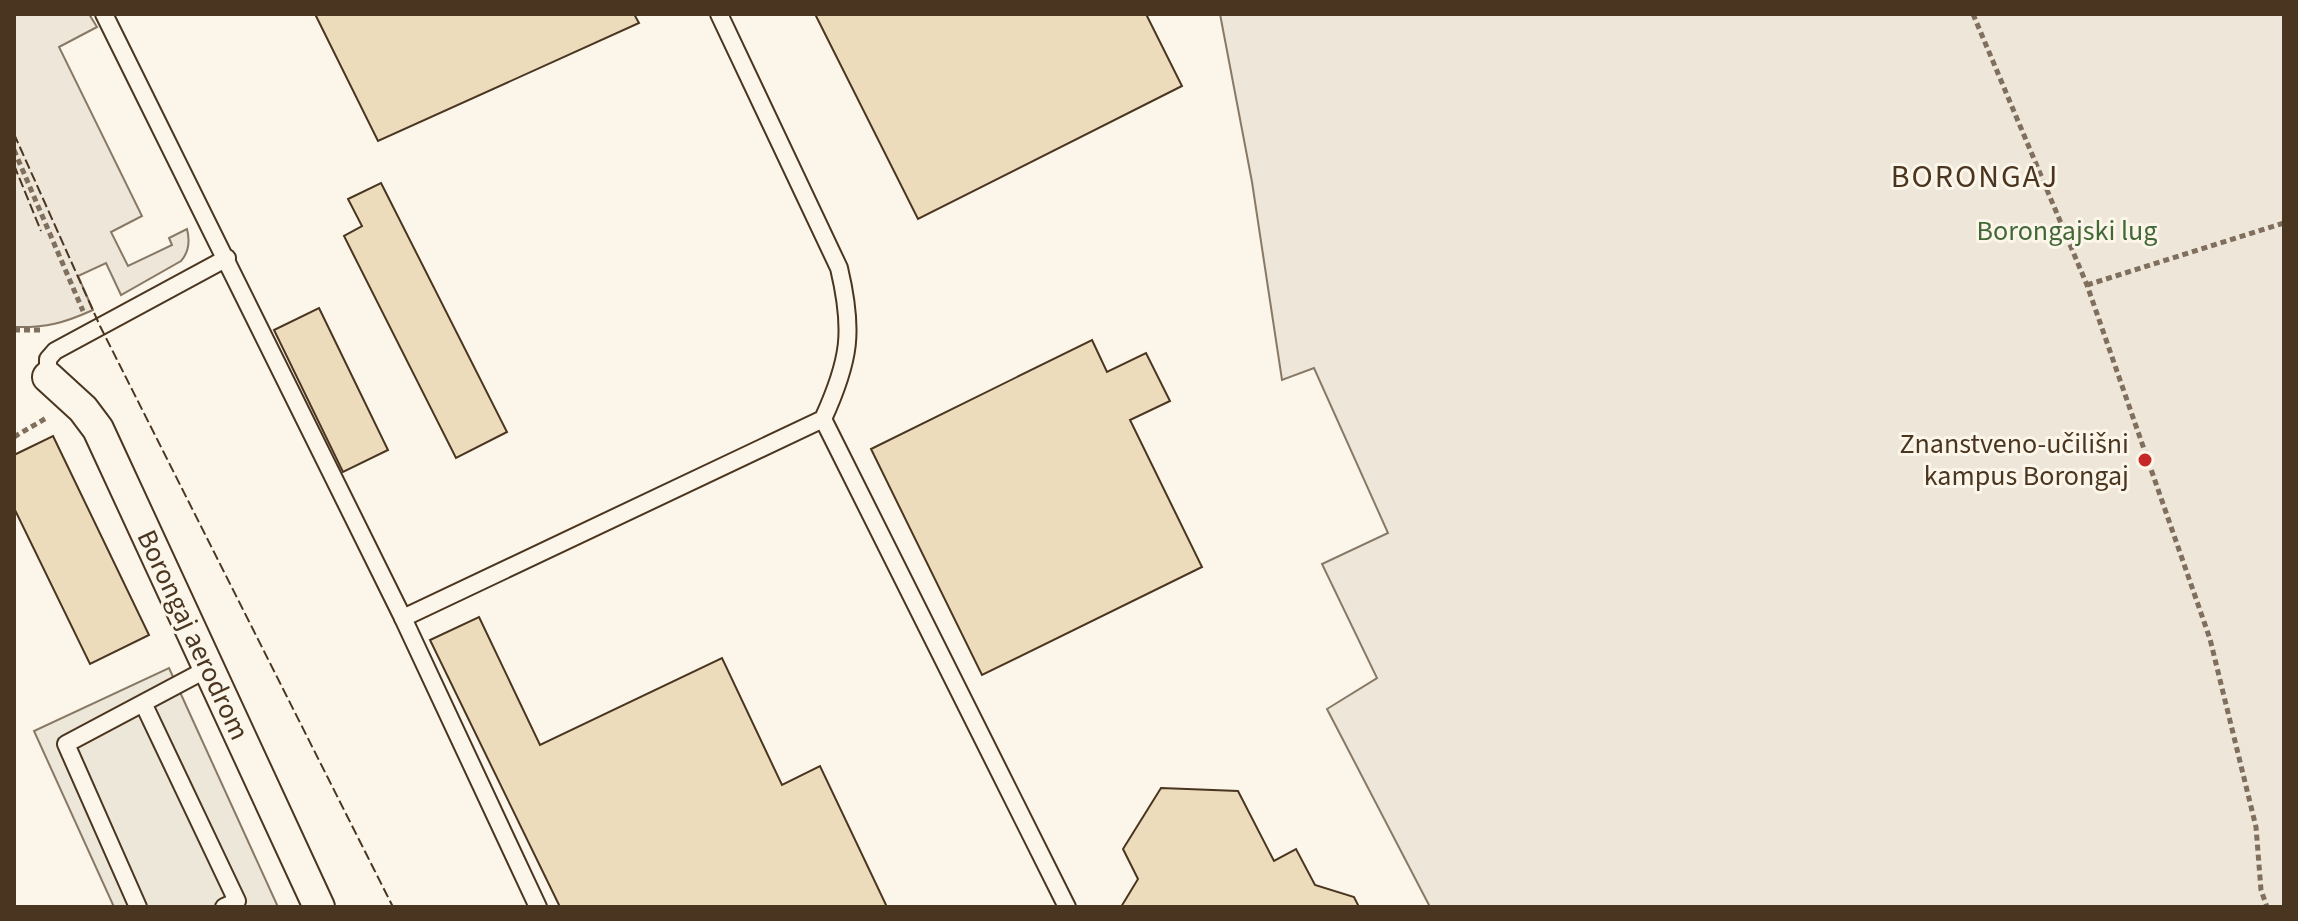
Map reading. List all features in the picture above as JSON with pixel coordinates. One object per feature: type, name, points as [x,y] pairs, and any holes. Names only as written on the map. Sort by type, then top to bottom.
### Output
[{"type":"street","name":"Borongaj aerodrom","points":[[48,377],[83,409],[98,429],[319,907]]},
{"type":"lane","points":[[104,14],[403,618],[538,907]]},
{"type":"lane","points":[[403,618],[823,419],[846,364],[850,339],[849,310],[839,268],[719,14]]},
{"type":"lane","points":[[48,377],[48,359],[55,351],[227,258]]},
{"type":"lane","points":[[823,419],[1067,907]]},
{"type":"lane","points":[[138,907],[66,744],[209,668]]},
{"type":"lane","points":[[144,705],[237,901],[224,907]]},
{"type":"path","points":[[1973,14],[2087,285],[2210,639],[2256,827],[2261,890],[2267,907]]},
{"type":"path","points":[[14,150],[86,320]]},
{"type":"path","points":[[2087,285],[2284,223]]},
{"type":"green space","points":[[14,14],[89,14],[97,27],[59,47],[142,216],[111,232],[128,266],[172,245],[169,238],[187,229],[188,238],[187,250],[181,261],[121,295],[106,263],[78,276],[93,310],[36,327],[14,327]]},
{"type":"green space","name":"Borongajski lug","points":[[1220,14],[2284,14],[2284,907],[1430,907],[1327,709],[1377,678],[1322,564],[1388,533],[1314,368],[1282,380],[1252,182]]},
{"type":"shaded area","points":[[169,668],[278,907],[114,907],[34,731]]},
{"type":"building","points":[[315,14],[634,14],[639,23],[378,141]]},
{"type":"building","points":[[815,14],[1146,14],[1182,86],[918,219]]},
{"type":"building","points":[[381,183],[507,432],[456,458],[344,236],[362,226],[348,199]]},
{"type":"building","points":[[319,308],[388,450],[343,472],[274,330]]},
{"type":"building","points":[[1092,340],[1107,372],[1146,353],[1170,401],[1130,420],[1202,567],[982,675],[871,449]]},
{"type":"building","points":[[53,436],[149,635],[90,664],[14,508],[14,455]]},
{"type":"building","points":[[479,617],[540,745],[722,658],[782,785],[820,766],[887,907],[560,907],[430,640]]},
{"type":"building","points":[[1161,788],[1238,791],[1274,861],[1296,849],[1315,885],[1354,897],[1359,907],[1121,907],[1138,879],[1123,849]]},
{"type":"fence","points":[[14,134],[100,326],[393,907]]},
{"type":"fence","points":[[14,165],[41,231]]},
{"type":"place","name":"Znanstveno-učilišni kampus Borongaj","points":[[2145,460]]},
{"type":"district","name":"BORONGAJ","points":[[1975,177]]}]
